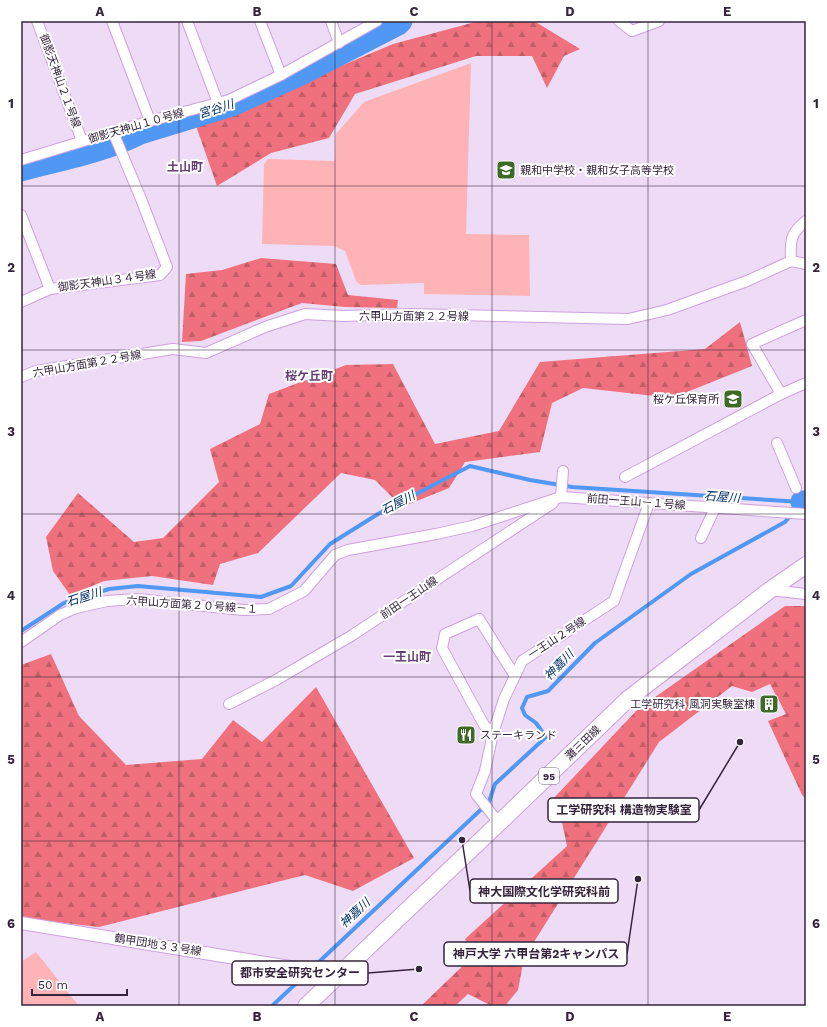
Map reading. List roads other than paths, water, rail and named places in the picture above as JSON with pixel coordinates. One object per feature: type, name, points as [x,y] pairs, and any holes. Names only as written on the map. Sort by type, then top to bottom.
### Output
[{"type":"main road","name":"灘三田線","points":[[306,1006],[339,975],[494,818],[628,699],[770,590],[806,566]]},
{"type":"street","name":"御影天神山２１号線","points":[[37,21],[82,141]]},
{"type":"street","points":[[112,21],[150,121]]},
{"type":"street","points":[[187,21],[218,103]]},
{"type":"street","points":[[260,21],[281,75]]},
{"type":"street","points":[[331,21],[339,43]]},
{"type":"street","name":"御影天神山１０号線","points":[[21,160],[150,121],[229,100],[281,75],[377,21]]},
{"type":"street","points":[[619,21],[632,31],[659,21]]},
{"type":"street","name":"御影天神山３４号線","points":[[21,302],[50,289],[160,275],[167,267],[113,133]]},
{"type":"street","points":[[21,215],[50,289]]},
{"type":"street","points":[[806,221],[798,227],[790,243],[791,261],[806,264]]},
{"type":"street","name":"六甲山方面第２２号線","points":[[21,376],[36,371],[173,349],[206,352],[264,326],[305,314],[343,316],[410,314],[628,319],[667,310],[747,282],[791,261]]},
{"type":"street","points":[[781,394],[752,344],[806,320]]},
{"type":"street","points":[[625,477],[781,394],[806,383]]},
{"type":"street","points":[[777,443],[796,488]]},
{"type":"street","points":[[561,497],[563,470]]},
{"type":"street","name":"前田一王山－１号線","points":[[561,497],[806,514]]},
{"type":"street","name":"六甲山方面第２０号線－１","points":[[21,642],[60,615],[76,608],[107,601],[137,599],[243,610],[269,609],[304,591],[335,555],[348,550],[472,526],[561,497]]},
{"type":"street","name":"前田一王山線","points":[[229,704],[276,680],[351,636],[561,497]]},
{"type":"street","name":"一王山２号線","points":[[494,818],[476,794],[485,771],[504,699],[522,661],[614,601],[649,503]]},
{"type":"street","points":[[701,538],[715,508]]},
{"type":"street","points":[[770,590],[806,594]]},
{"type":"street","points":[[494,733],[484,725],[442,648],[445,634],[479,618],[515,676]]},
{"type":"street","name":"鶴甲団地３３号線","points":[[21,923],[339,975]]},
{"type":"waterway","name":"宮谷川","points":[[21,170],[97,150],[126,140],[140,133],[232,105],[301,74],[398,24],[401,21]]},
{"type":"waterway","name":"石屋川","points":[[21,631],[64,603],[109,589],[138,586],[261,597],[291,586],[330,544],[378,514],[470,466],[530,480],[572,487],[802,502]]},
{"type":"waterway","name":"神嘉川","points":[[272,1006],[489,802],[495,784],[546,737],[536,723],[525,715],[522,708],[527,697],[548,691],[595,643],[691,574],[785,522],[802,502]]},
{"type":"place","name":"親和中学校・親和女子高等学校","points":[[506,170]]},
{"type":"place","name":"桜ケ丘保育所","points":[[733,399]]},
{"type":"place","name":"工学研究科 風洞実験室棟","points":[[769,704]]},
{"type":"place","name":"ステーキランド","points":[[466,735]]},
{"type":"place","name":"工学研究科 構造物実験室","points":[[740,742]]},
{"type":"place","name":"神大国際文化学研究科前","points":[[462,840]]},
{"type":"place","name":"神戸大学 六甲台第2キャンパス","points":[[638,879]]},
{"type":"place","name":"都市安全研究センター","points":[[419,969]]},
{"type":"district","name":"土山町","points":[[185,167]]},
{"type":"district","name":"桜ケ丘町","points":[[309,376]]},
{"type":"district","name":"一王山町","points":[[407,657]]}]
